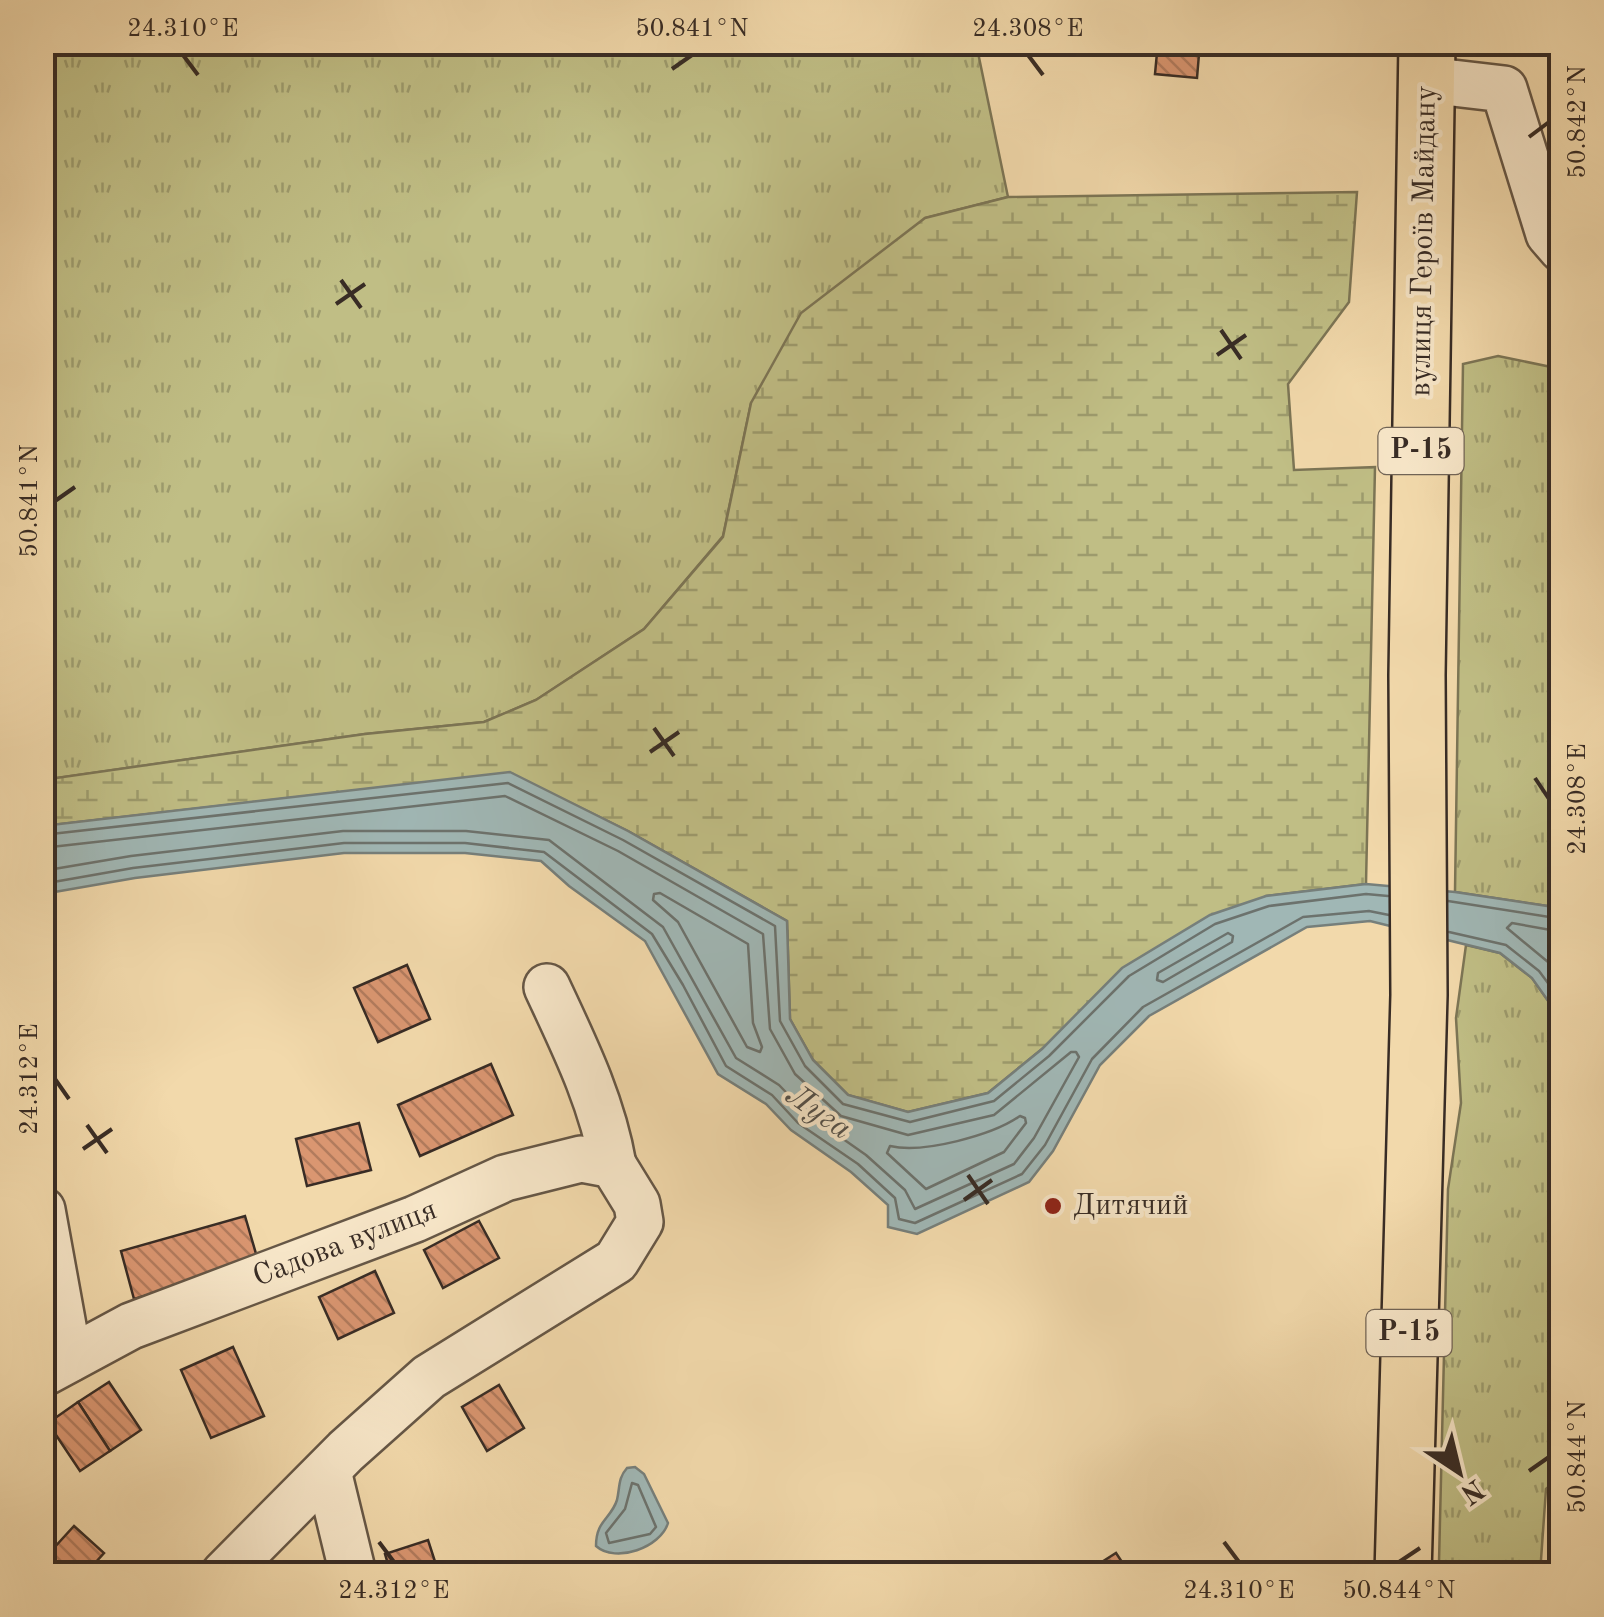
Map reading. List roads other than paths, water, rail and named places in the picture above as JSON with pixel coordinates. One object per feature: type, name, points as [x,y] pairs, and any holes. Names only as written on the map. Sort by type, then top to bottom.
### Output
[{"type":"main road","name":"вулиця Героїв Майдану","points":[[1403,1574],[1419,994],[1417,674],[1427,62]]},
{"type":"street","points":[[1427,62],[1504,89],[1549,234],[1562,249]]},
{"type":"street","points":[[224,1574],[429,1377],[616,1262],[640,1222],[638,1204],[613,1165],[606,1124],[592,1083],[547,987]]},
{"type":"street","name":"Садова вулиця","points":[[56,1367],[130,1326],[415,1220],[505,1178],[581,1159],[613,1165]]},
{"type":"street","points":[[42,1210],[56,1367]]},
{"type":"street","points":[[328,1471],[353,1574]]},
{"type":"water","name":"Луга","points":[[510,772],[628,831],[787,921],[790,1019],[813,1060],[848,1095],[908,1112],[988,1093],[1042,1049],[1122,968],[1210,915],[1266,896],[1366,884],[1554,907],[1561,912],[1561,1019],[1532,978],[1500,953],[1370,921],[1307,927],[1149,1016],[1100,1065],[1053,1151],[1029,1182],[917,1234],[888,1227],[888,1205],[851,1172],[791,1130],[766,1104],[718,1074],[645,941],[541,861],[465,853],[344,853],[135,878],[43,894],[42,826]]},
{"type":"water","points":[[635,1467],[644,1474],[668,1523],[664,1532],[647,1546],[626,1553],[605,1551],[596,1546],[598,1531],[617,1500],[624,1472]]},
{"type":"place","name":"Дитячий","points":[[1053,1206]]}]
